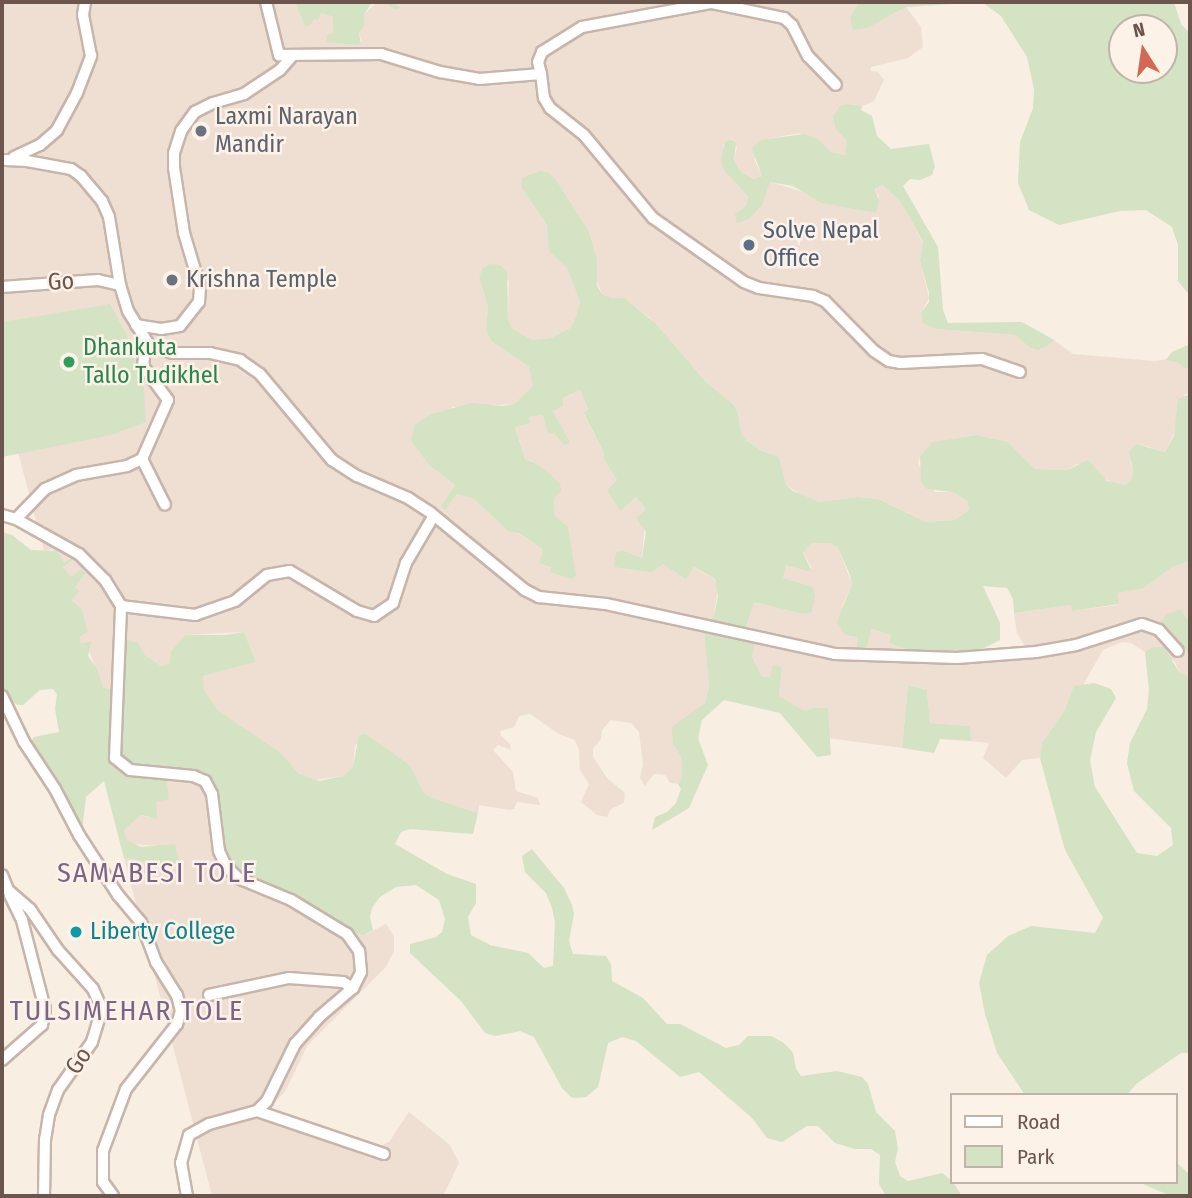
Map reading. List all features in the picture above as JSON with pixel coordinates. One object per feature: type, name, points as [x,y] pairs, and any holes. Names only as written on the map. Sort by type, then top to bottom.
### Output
[{"type":"street","points":[[4,161],[40,145],[57,130],[78,93],[91,56],[83,15],[85,2]]},
{"type":"street","points":[[266,2],[279,55],[381,54],[440,72],[480,79],[541,74]]},
{"type":"street","points":[[836,85],[808,56],[792,25],[784,18],[712,3],[582,27],[542,52],[538,62],[544,98],[550,108],[584,135],[653,218],[744,282],[759,288],[813,296],[825,301],[874,352],[889,361],[900,363],[982,359],[1020,372]]},
{"type":"street","points":[[136,326],[161,329],[180,327],[198,302],[200,287],[184,233],[174,168],[174,153],[181,131],[195,112],[213,103],[244,94],[280,70],[292,56]]},
{"type":"street","points":[[4,161],[54,165],[81,176],[102,201],[109,218],[120,285],[136,326],[154,348]]},
{"type":"street","name":"Go","points":[[2,287],[90,280],[120,285]]},
{"type":"street","points":[[16,519],[44,489],[76,475],[127,466],[142,459],[157,421],[168,406],[164,391],[143,366],[145,349],[154,348],[173,353],[210,353],[240,360],[260,374],[332,460],[357,476],[408,498],[524,590],[539,597],[606,604],[835,654],[957,657],[1036,652],[1076,645],[1142,624],[1159,630],[1178,651]]},
{"type":"street","points":[[142,459],[166,505]]},
{"type":"street","points":[[2,515],[16,519],[79,554],[105,580],[121,606],[115,758],[130,770],[193,776],[205,781],[212,794],[219,851],[226,866],[238,878],[291,900],[355,941],[359,951],[361,972],[353,988],[319,1017],[295,1044],[267,1101],[257,1111],[209,1124],[189,1135],[181,1163],[187,1196]]},
{"type":"street","points":[[121,606],[195,615],[235,601],[267,575],[290,571],[357,611],[374,617],[393,603],[405,563],[433,517]]},
{"type":"street","points":[[2,696],[24,742],[55,789],[79,835],[118,895],[141,922],[156,962],[177,995],[181,1011],[177,1024],[126,1089],[111,1129],[103,1151],[101,1170],[103,1182],[113,1196]]},
{"type":"street","name":"Go","points":[[2,876],[8,890],[30,909],[58,950],[93,989],[102,1009],[92,1042],[58,1090],[49,1115],[45,1139],[44,1196]]},
{"type":"street","points":[[2,1060],[43,1025],[45,1009],[22,920],[8,890]]},
{"type":"street","points":[[209,995],[289,978],[343,982],[353,988]]},
{"type":"street","points":[[257,1111],[384,1154]]},
{"type":"shaded area","points":[[2,2],[295,2],[302,15],[314,18],[321,13],[333,17],[333,34],[327,41],[356,45],[362,42],[359,33],[364,26],[364,14],[376,3],[388,3],[395,10],[395,2],[859,2],[850,17],[884,19],[906,7],[921,27],[923,47],[908,58],[871,67],[871,71],[878,72],[884,80],[874,101],[862,106],[848,104],[833,117],[835,128],[847,141],[845,155],[831,152],[799,133],[767,139],[754,159],[762,176],[754,179],[741,172],[734,160],[737,147],[733,139],[723,145],[723,169],[748,197],[746,205],[735,214],[765,195],[770,182],[871,212],[879,197],[875,189],[882,185],[899,200],[923,242],[920,261],[929,298],[921,313],[936,329],[1015,335],[1029,347],[1054,340],[1073,354],[1155,361],[1168,359],[1190,363],[1190,394],[1185,394],[1173,436],[1165,452],[1145,446],[1130,461],[1132,479],[1125,485],[1116,485],[1100,476],[1095,468],[1077,464],[1068,470],[1035,469],[1008,442],[976,435],[932,442],[920,456],[918,464],[935,492],[953,492],[967,501],[969,510],[954,520],[926,522],[878,499],[858,497],[819,502],[808,499],[786,485],[779,457],[762,451],[746,440],[741,433],[734,405],[705,381],[650,318],[625,298],[612,298],[602,294],[595,276],[597,259],[556,180],[521,186],[547,225],[550,251],[567,268],[580,302],[575,319],[570,328],[551,338],[532,340],[513,329],[508,319],[509,281],[482,269],[479,278],[488,306],[486,331],[491,341],[529,367],[534,386],[514,404],[452,407],[429,465],[455,485],[441,506],[444,510],[457,494],[474,499],[509,532],[518,533],[543,550],[539,563],[554,515],[550,477],[539,465],[525,459],[515,426],[529,417],[543,415],[554,433],[569,443],[553,411],[563,398],[580,390],[588,409],[584,415],[604,453],[603,458],[617,480],[607,490],[620,511],[636,497],[646,509],[642,558],[622,550],[616,552],[663,564],[693,567],[714,579],[718,587],[714,616],[704,633],[709,687],[705,703],[695,711],[673,744],[681,753],[682,778],[678,784],[670,783],[665,775],[654,774],[645,786],[640,778],[643,764],[639,732],[631,723],[611,720],[602,730],[601,739],[593,749],[593,757],[607,778],[625,793],[624,803],[611,809],[607,817],[597,815],[581,802],[589,784],[580,770],[579,750],[575,740],[559,734],[530,714],[519,716],[514,727],[500,731],[501,736],[510,744],[511,750],[498,745],[493,750],[513,772],[516,791],[538,798],[540,805],[517,802],[514,809],[510,810],[479,805],[478,813],[432,799],[424,793],[410,765],[366,734],[355,746],[353,767],[343,776],[313,780],[299,774],[281,753],[219,711],[204,691],[202,676],[256,662],[244,632],[185,635],[170,663],[161,666],[145,655],[138,643],[120,685],[110,689],[103,687],[89,651],[81,644],[80,637],[88,630],[82,609],[72,599],[75,587],[63,567],[73,559],[71,557],[64,563],[52,549],[44,551],[17,448],[2,413]]},
{"type":"shaded area","points":[[811,542],[830,543],[838,548],[852,584],[842,607],[866,647],[870,629],[891,635],[889,643],[909,650],[977,651],[1025,646],[1017,634],[1014,613],[1072,605],[1072,611],[1118,605],[1117,593],[1142,589],[1174,566],[1190,561],[1190,623],[1175,612],[1166,615],[1161,625],[1168,637],[1180,643],[1190,655],[1190,677],[1179,672],[1175,662],[1153,647],[1145,652],[1131,643],[1122,642],[1103,650],[1083,685],[1074,687],[1066,710],[1042,743],[1040,758],[1022,760],[1006,778],[983,758],[989,743],[971,741],[970,726],[930,723],[927,690],[908,685],[902,748],[828,738],[830,732],[779,696],[782,667],[770,677],[762,677],[752,656],[717,624],[754,602],[802,614],[813,609],[813,587],[782,578],[786,565],[812,568],[803,553]]},
{"type":"shaded area","points":[[195,770],[210,781],[288,901],[365,935],[386,924],[394,936],[394,951],[386,967],[307,1046],[285,1092],[268,1109],[314,1127],[380,1146],[389,1142],[409,1112],[450,1145],[459,1163],[443,1196],[212,1196],[124,858],[139,860],[159,870],[160,846],[132,844],[127,840],[124,830],[141,815],[149,818],[166,775]]},
{"type":"green space","points":[[295,2],[395,2],[399,8],[395,10],[386,3],[371,4],[364,14],[364,26],[359,33],[361,44],[356,45],[327,42],[326,36],[333,33],[333,17],[321,13],[318,20],[314,19],[310,26],[305,26]]},
{"type":"green space","points":[[859,2],[981,2],[906,7],[867,28],[853,30],[850,17]]},
{"type":"green space","points":[[982,2],[1174,2],[1178,14],[1108,14],[1108,84],[1178,84],[1178,15],[1181,24],[1190,33],[1190,296],[1178,281],[1178,245],[1172,227],[1146,210],[1120,211],[1059,225],[1029,210],[1018,183],[1020,142],[1033,108],[1034,89],[1027,57],[1001,16]]},
{"type":"green space","points":[[840,106],[862,106],[861,110],[872,116],[877,136],[891,149],[929,144],[935,167],[932,175],[920,180],[910,179],[903,186],[938,247],[943,310],[948,323],[1022,322],[1054,340],[1047,346],[1038,350],[1029,347],[1015,335],[936,329],[923,323],[921,313],[929,302],[929,293],[920,261],[923,241],[899,200],[882,185],[875,189],[879,202],[876,212],[871,212],[822,203],[793,186],[770,182],[762,205],[749,219],[737,223],[735,214],[746,205],[748,197],[723,169],[721,159],[725,141],[733,140],[736,143],[734,160],[741,172],[754,179],[762,176],[752,149],[758,141],[804,134],[817,139],[831,152],[845,155],[847,141],[835,128],[833,117]]},
{"type":"green space","points":[[540,171],[549,173],[556,180],[588,230],[597,259],[597,286],[602,294],[612,298],[625,298],[656,324],[705,381],[734,405],[741,433],[746,440],[762,451],[779,457],[786,485],[793,491],[819,502],[858,497],[878,499],[926,522],[954,520],[969,510],[967,501],[953,492],[927,489],[921,482],[920,456],[932,442],[976,435],[1008,442],[1035,469],[1068,470],[1088,460],[1107,481],[1125,485],[1132,479],[1129,452],[1135,444],[1165,452],[1174,436],[1178,399],[1190,394],[1190,561],[1174,566],[1142,589],[1118,593],[1119,604],[1072,611],[1071,605],[1014,613],[1013,599],[1007,588],[983,586],[1000,623],[1000,640],[978,651],[909,650],[889,643],[891,635],[871,629],[867,647],[857,648],[858,637],[845,635],[837,622],[852,584],[850,575],[838,548],[830,543],[811,543],[803,553],[812,572],[786,565],[783,578],[813,587],[815,596],[812,612],[802,614],[754,602],[745,629],[756,639],[752,656],[762,677],[770,677],[773,665],[782,667],[779,696],[804,711],[828,708],[831,755],[817,757],[780,713],[724,700],[702,720],[698,738],[708,765],[689,808],[652,830],[655,817],[667,812],[676,803],[681,789],[678,784],[682,778],[681,756],[673,744],[672,727],[705,703],[709,687],[704,633],[714,616],[718,596],[715,579],[694,567],[686,579],[663,564],[652,572],[614,567],[616,552],[622,550],[642,558],[646,532],[636,518],[646,509],[636,497],[620,511],[607,490],[617,480],[603,458],[604,453],[584,414],[588,409],[580,390],[563,398],[563,406],[553,411],[570,443],[564,445],[554,433],[548,434],[543,415],[529,417],[530,423],[515,427],[525,459],[539,465],[560,483],[561,491],[554,498],[554,515],[568,527],[576,575],[572,579],[550,572],[551,567],[539,563],[543,550],[519,533],[509,532],[474,499],[457,494],[445,510],[441,506],[455,485],[429,465],[411,440],[415,425],[431,414],[472,403],[502,406],[514,404],[533,386],[529,367],[491,341],[486,331],[488,306],[479,278],[482,269],[490,264],[500,265],[507,271],[508,319],[513,329],[532,340],[551,338],[570,328],[575,319],[580,302],[567,268],[549,251],[547,225],[521,187],[522,178]]},
{"type":"green space","name":"Dhankuta Tallo Tudikhel","points":[[110,304],[127,336],[144,388],[146,422],[111,435],[2,457],[2,322]]},
{"type":"green space","points":[[1190,344],[1190,363],[1186,369],[1177,362],[1166,360],[1172,352]]},
{"type":"green space","points":[[2,532],[12,535],[31,550],[57,551],[64,563],[72,557],[74,559],[63,567],[71,577],[81,569],[86,573],[75,587],[79,591],[72,600],[82,609],[88,631],[80,637],[81,644],[91,641],[88,656],[97,669],[103,687],[110,689],[120,685],[124,639],[138,643],[145,655],[161,666],[170,663],[171,652],[185,635],[244,632],[256,662],[203,676],[204,690],[219,711],[281,753],[299,774],[319,781],[343,776],[353,767],[359,735],[366,734],[410,765],[424,793],[478,813],[473,834],[410,829],[401,832],[395,844],[447,874],[476,884],[476,903],[468,917],[471,935],[490,945],[528,953],[544,968],[553,966],[555,922],[552,908],[546,893],[525,872],[522,856],[532,849],[564,888],[572,905],[574,914],[569,941],[573,954],[606,956],[611,964],[612,981],[643,998],[667,1024],[680,1024],[726,1048],[739,1045],[748,1036],[771,1036],[784,1043],[793,1053],[796,1069],[801,1076],[837,1071],[862,1077],[868,1084],[876,1112],[895,1131],[898,1149],[895,1162],[900,1176],[908,1181],[942,1173],[962,1196],[886,1196],[879,1184],[880,1155],[871,1149],[855,1149],[835,1143],[818,1126],[807,1126],[782,1142],[767,1138],[752,1118],[699,1072],[680,1077],[636,1041],[622,1037],[608,1043],[598,1087],[586,1097],[572,1098],[562,1088],[534,1037],[520,1031],[495,1036],[485,1033],[461,1001],[410,953],[410,944],[436,937],[442,932],[445,919],[439,900],[416,885],[396,887],[380,897],[372,908],[370,917],[373,930],[364,935],[348,931],[288,901],[247,888],[225,859],[210,781],[195,770],[166,775],[169,799],[156,802],[157,819],[141,815],[124,830],[127,840],[141,847],[175,844],[179,861],[159,870],[139,860],[124,858],[104,781],[86,797],[82,831],[30,742],[34,737],[59,732],[55,709],[57,694],[53,689],[40,690],[23,705],[18,705],[10,701],[2,687]]},
{"type":"green space","points":[[1180,609],[1190,623],[1190,655],[1180,643],[1168,637],[1159,624],[1166,615]]},
{"type":"green space","points":[[1153,647],[1164,647],[1179,672],[1190,677],[1190,1053],[1181,1053],[1136,1084],[1129,1093],[1024,1093],[997,1053],[979,983],[987,955],[1008,936],[1031,926],[1095,933],[1103,918],[1065,850],[1040,758],[1042,743],[1065,710],[1074,686],[1094,683],[1111,689],[1116,698],[1096,732],[1090,760],[1095,787],[1137,853],[1157,856],[1173,845],[1171,828],[1134,791],[1127,763],[1130,743],[1147,709],[1149,690],[1145,652]]},
{"type":"green space","points":[[908,685],[927,690],[930,723],[970,726],[971,741],[940,739],[934,753],[902,748]]},
{"type":"green space","points":[[1178,1164],[1190,1175],[1190,1196],[1171,1196],[1143,1184],[1178,1184]]},
{"type":"place","name":"Laxmi Narayan Mandir","points":[[201,131]]},
{"type":"place","name":"Solve Nepal Office","points":[[749,245]]},
{"type":"place","name":"Krishna Temple","points":[[172,280]]},
{"type":"place","name":"Dhankuta Tallo Tudikhel","points":[[69,362]]},
{"type":"place","name":"Liberty College","points":[[76,932]]},
{"type":"district","name":"SAMABESI TOLE","points":[[157,873]]},
{"type":"district","name":"TULSIMEHAR TOLE","points":[[127,1011]]}]
